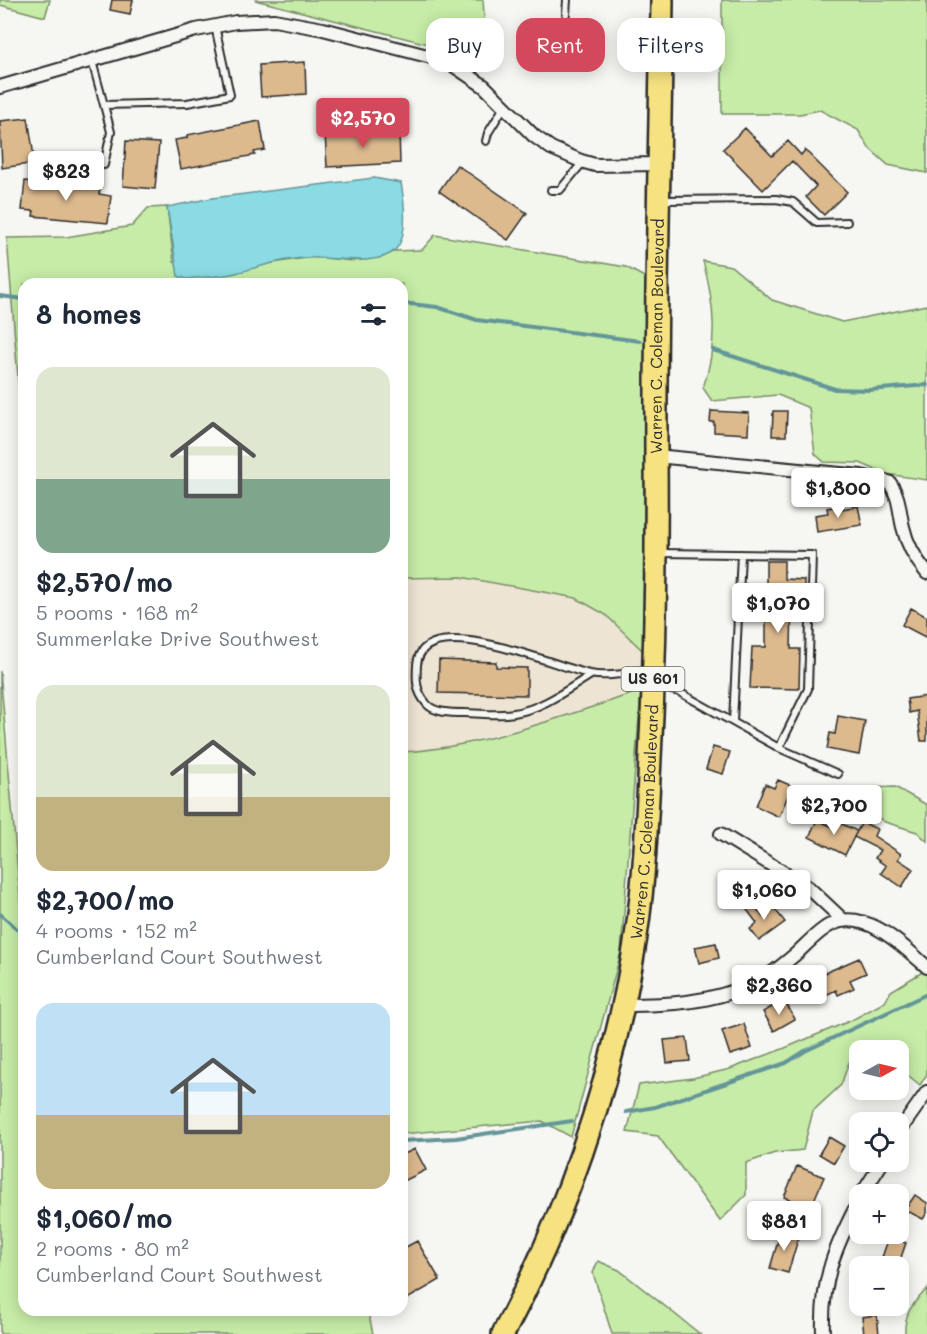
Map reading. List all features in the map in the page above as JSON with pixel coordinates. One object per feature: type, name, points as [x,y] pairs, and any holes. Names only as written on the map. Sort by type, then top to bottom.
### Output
[{"type":"highway","name":"Warren C. Coleman Boulevard","points":[[507,1332],[565,1198],[591,1125],[632,960],[641,888],[653,678],[656,553],[662,0]]},
{"type":"street","points":[[0,87],[215,26],[274,20],[323,29],[447,61],[484,86],[534,136],[551,148],[583,162],[595,165],[659,164]]},
{"type":"street","points":[[656,456],[861,476],[890,482],[899,500],[903,528],[911,550],[927,573]]},
{"type":"street","points":[[722,834],[809,888],[843,920]]},
{"type":"street","points":[[622,1005],[674,1005],[698,1001],[754,984],[781,967],[831,924],[843,920],[856,920],[870,925],[897,941],[927,967]]},
{"type":"street","points":[[909,1117],[927,1092]]},
{"type":"street","points":[[823,1334],[822,1314],[830,1261],[849,1222]]},
{"type":"lane","points":[[566,14],[567,0]]},
{"type":"lane","points":[[104,105],[187,103],[230,96],[215,26]]},
{"type":"lane","points":[[92,61],[111,132],[104,165]]},
{"type":"lane","points":[[486,141],[488,133],[504,107]]},
{"type":"lane","points":[[551,190],[560,190],[583,162]]},
{"type":"lane","points":[[659,200],[776,199],[793,202],[817,223],[847,222]]},
{"type":"lane","points":[[656,553],[813,556],[808,689],[778,748]]},
{"type":"lane","points":[[733,722],[741,554]]},
{"type":"lane","points":[[591,675],[544,703],[514,713],[451,713],[429,708],[417,693],[416,677],[417,659],[422,650],[438,642],[466,642],[502,646],[591,675],[653,678],[778,748],[838,774]]},
{"type":"shaded area","points":[[461,577],[576,598],[606,615],[643,651],[641,691],[544,723],[429,751],[408,752],[408,578]]},
{"type":"green space","points":[[0,0],[50,0],[45,17],[0,5]]},
{"type":"green space","points":[[255,0],[483,0],[484,18],[426,18],[426,43]]},
{"type":"green space","points":[[722,0],[927,0],[927,173],[888,165],[869,148],[858,130],[820,110],[800,114],[722,114],[725,18],[722,18]]},
{"type":"green space","points":[[167,207],[174,262],[234,273],[260,265],[299,259],[316,257],[353,261],[383,257],[395,251],[422,250],[435,235],[626,267],[646,278],[643,651],[606,615],[576,598],[461,577],[408,578],[408,278],[18,278],[18,378],[7,238],[66,237],[132,226],[148,208]]},
{"type":"green space","points":[[703,261],[731,266],[772,300],[842,322],[927,305],[927,480],[886,474],[860,463],[824,462],[815,454],[809,408],[778,395],[712,401],[703,388],[711,356],[713,324],[710,293]]},
{"type":"green space","points":[[0,671],[18,875],[18,1316],[369,1316],[373,1334],[0,1334]]},
{"type":"green space","points":[[641,691],[621,952],[571,1137],[542,1121],[408,1133],[408,751],[462,744],[553,720]]},
{"type":"green space","points":[[895,787],[927,805],[927,841],[917,832],[885,822],[840,792],[864,788]]},
{"type":"green space","points":[[924,971],[927,974],[927,1074],[920,1085],[909,1076],[909,1040],[849,1040],[849,1062],[841,1085],[813,1111],[803,1150],[775,1153],[746,1163],[746,1195],[720,1221],[658,1136],[627,1132],[639,1085],[693,1078],[730,1069],[852,1020],[885,1002],[891,991]]},
{"type":"green space","points":[[598,1261],[619,1270],[700,1334],[612,1334],[593,1273]]},
{"type":"green space","points":[[927,1289],[927,1334],[905,1334],[906,1320],[914,1304]]},
{"type":"water","points":[[374,178],[401,183],[404,227],[395,250],[379,258],[358,260],[308,258],[277,262],[224,275],[196,278],[178,276],[167,207],[212,198]]},
{"type":"water","points":[[756,1217],[774,1222],[772,1232],[753,1227]]},
{"type":"building","points":[[112,0],[133,0],[130,14],[110,10]]},
{"type":"building","points":[[305,62],[306,94],[261,97],[259,65]]},
{"type":"building","points":[[28,118],[35,163],[2,168],[0,121]]},
{"type":"building","points":[[260,121],[265,150],[254,152],[255,155],[181,169],[175,140],[187,138],[187,135]]},
{"type":"building","points":[[745,128],[772,156],[788,141],[801,155],[805,150],[847,192],[824,215],[806,197],[816,186],[792,161],[763,190],[723,149]]},
{"type":"building","points":[[399,131],[400,163],[327,167],[325,134]]},
{"type":"building","points":[[126,141],[159,143],[155,189],[123,186]]},
{"type":"building","points":[[457,165],[527,213],[508,240],[439,191]]},
{"type":"building","points":[[25,181],[100,190],[99,194],[111,196],[108,223],[33,216],[34,211],[22,210]]},
{"type":"building","points":[[711,411],[749,413],[748,434],[714,432],[714,422],[710,422]]},
{"type":"building","points":[[773,411],[787,411],[786,436],[772,436]]},
{"type":"building","points":[[841,506],[841,509],[858,506],[862,525],[817,532],[815,515],[828,513],[827,508]]},
{"type":"building","points":[[766,561],[784,561],[784,579],[804,580],[804,603],[792,603],[791,649],[800,649],[799,689],[750,688],[752,647],[766,647]]},
{"type":"building","points":[[911,608],[927,617],[927,638],[902,625]]},
{"type":"building","points":[[439,660],[496,662],[496,667],[527,668],[527,695],[438,693]]},
{"type":"building","points":[[927,696],[927,741],[921,741],[917,711],[909,713],[907,699]]},
{"type":"building","points":[[838,716],[865,721],[859,755],[827,749],[830,733],[835,734]]},
{"type":"building","points":[[713,747],[730,752],[723,774],[706,769]]},
{"type":"building","points":[[778,780],[792,786],[779,817],[756,806],[765,784],[774,788]]},
{"type":"building","points":[[817,820],[833,827],[836,821],[857,831],[845,855],[809,837]]},
{"type":"building","points":[[862,822],[877,829],[874,836],[901,854],[898,859],[913,869],[902,887],[881,873],[886,866],[875,858],[880,850],[854,837]]},
{"type":"building","points":[[751,901],[763,917],[774,908],[785,922],[759,941],[750,929],[757,923],[744,906]]},
{"type":"building","points":[[716,943],[719,958],[699,963],[695,947]]},
{"type":"building","points":[[859,958],[866,973],[850,980],[854,988],[838,995],[836,990],[826,995],[818,976]]},
{"type":"building","points":[[784,1000],[795,1019],[774,1031],[763,1012]]},
{"type":"building","points":[[744,1024],[752,1048],[730,1055],[722,1031]]},
{"type":"building","points":[[687,1038],[690,1061],[667,1063],[664,1040]]},
{"type":"building","points":[[829,1137],[844,1146],[834,1163],[819,1154]]},
{"type":"building","points":[[415,1149],[426,1170],[408,1179],[408,1152]]},
{"type":"building","points":[[797,1166],[824,1177],[812,1205],[819,1208],[814,1222],[787,1210],[791,1200],[784,1197]]},
{"type":"building","points":[[915,1195],[927,1203],[927,1213],[923,1219],[909,1212],[909,1204]]},
{"type":"building","points":[[781,1231],[799,1236],[788,1273],[770,1268]]},
{"type":"building","points":[[417,1241],[440,1280],[408,1299],[408,1246]]},
{"type":"building","points":[[887,1244],[906,1244],[901,1256],[882,1256]]},
{"type":"building","points":[[877,1316],[879,1334],[864,1334],[862,1317]]},
{"type":"waterway","points":[[0,296],[18,298]]},
{"type":"waterway","points":[[408,304],[437,307],[477,320],[640,341]]},
{"type":"waterway","points":[[713,350],[835,389],[870,390],[927,385]]},
{"type":"waterway","points":[[0,914],[18,930]]},
{"type":"waterway","points":[[626,1112],[655,1107],[786,1063],[805,1051],[927,994]]},
{"type":"waterway","points":[[408,1141],[456,1138],[572,1121]]}]
